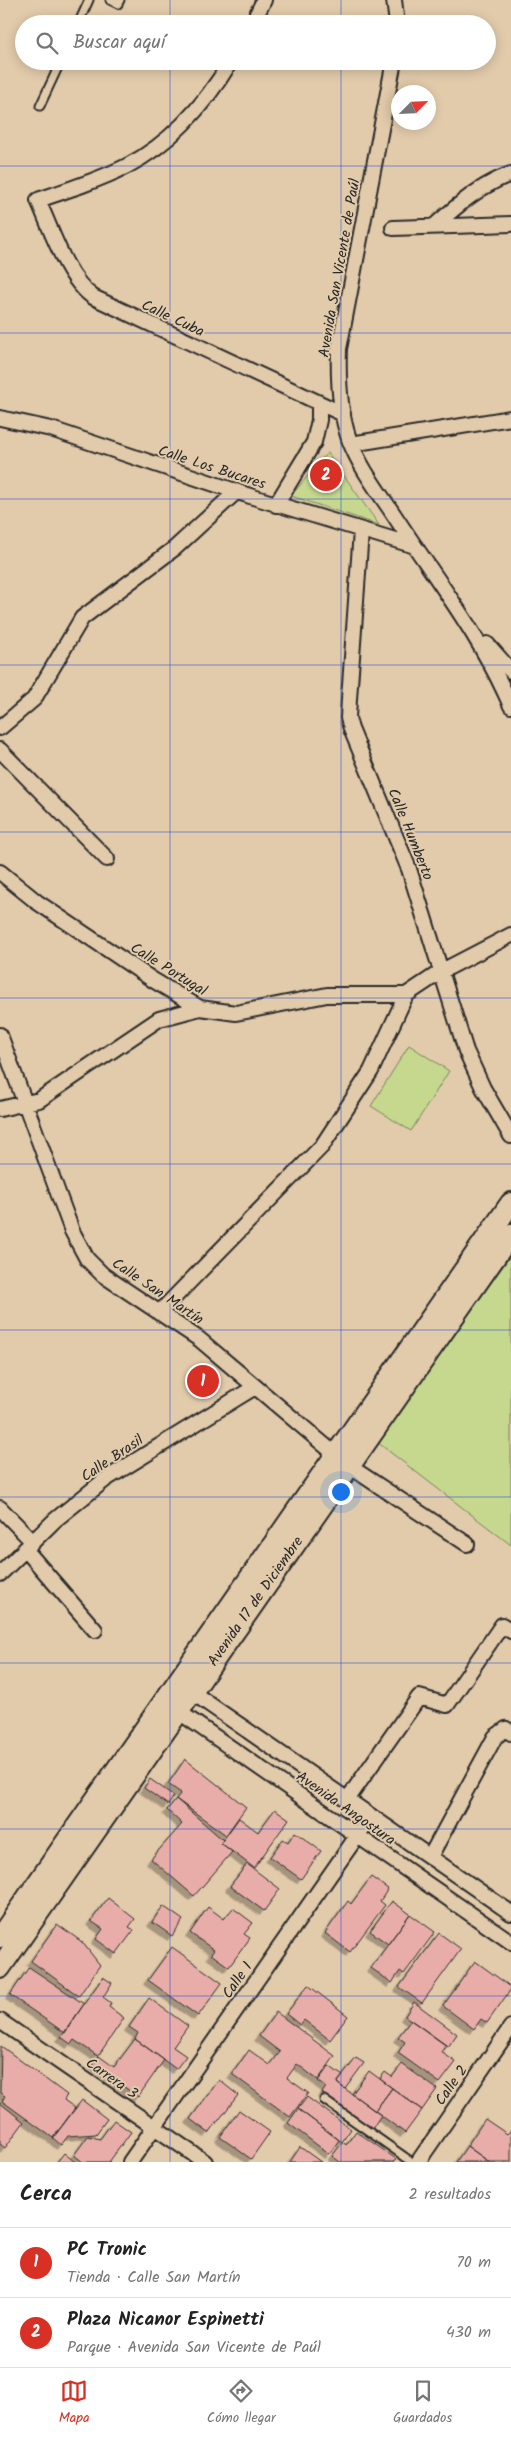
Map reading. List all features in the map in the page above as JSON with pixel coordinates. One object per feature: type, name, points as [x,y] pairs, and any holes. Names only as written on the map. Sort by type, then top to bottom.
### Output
[{"type":"street","points":[[256,15],[264,0]]},
{"type":"street","points":[[396,1],[397,15]]},
{"type":"street","name":"Calle Cuba","points":[[225,70],[204,101],[181,125],[145,155],[107,175],[38,200],[73,273],[86,293],[343,414]]},
{"type":"street","name":"Avenida San Vicente de Paúl","points":[[392,70],[339,349],[343,414],[351,444],[369,477],[468,623],[485,651],[511,706]]},
{"type":"street","points":[[433,227],[467,197],[511,174]]},
{"type":"street","points":[[393,228],[511,224]]},
{"type":"street","points":[[276,505],[314,442],[319,420],[319,403]]},
{"type":"street","name":"Calle Los Bucares","points":[[0,418],[52,429],[276,505],[415,546]]},
{"type":"street","points":[[351,444],[511,418]]},
{"type":"street","points":[[0,728],[34,699],[82,618],[92,608],[176,548],[236,492]]},
{"type":"street","name":"Calle Humberto","points":[[362,531],[348,718],[356,744],[398,840],[442,971],[466,1051],[483,1088],[511,1136]]},
{"type":"street","points":[[468,623],[511,671]]},
{"type":"street","points":[[0,750],[107,860]]},
{"type":"street","name":"Calle Portugal","points":[[0,872],[37,902],[200,1008],[236,1013],[327,995],[406,995]]},
{"type":"street","points":[[159,1313],[322,1146],[372,1071],[406,995],[442,971],[511,935]]},
{"type":"street","points":[[0,1109],[26,1104],[49,1094],[159,1019],[200,1008]]},
{"type":"street","name":"Calle San Martín","points":[[0,1035],[82,1252],[103,1275],[185,1329],[342,1460],[467,1544]]},
{"type":"street","name":"Avenida 17 de Diciembre","points":[[0,1968],[171,1706],[342,1460],[511,1203]]},
{"type":"street","name":"Avenida 17 de Diciembre","points":[[342,1460],[511,1234]]},
{"type":"street","name":"Calle Brasil","points":[[0,1574],[55,1520],[106,1479],[255,1387]]},
{"type":"street","points":[[0,1508],[95,1630]]},
{"type":"street","points":[[347,1800],[419,1697],[447,1704],[502,1625],[511,1631]]},
{"type":"street","name":"Avenida Angostura","points":[[184,1687],[511,1913]]},
{"type":"street","name":"Avenida 17 de Diciembre","points":[[0,1937],[171,1706]]},
{"type":"street","name":"Avenida Angostura","points":[[171,1706],[511,1942]]},
{"type":"street","points":[[430,1857],[495,1737],[506,1730],[511,1733]]},
{"type":"street","name":"Calle 1","points":[[130,2162],[371,1816]]},
{"type":"street","name":"Carrera 3","points":[[0,2021],[205,2162]]},
{"type":"street","name":"Calle 2","points":[[418,2162],[511,2027]]},
{"type":"lane","points":[[82,15],[89,0]]},
{"type":"lane","points":[[110,0],[118,4],[120,0]]},
{"type":"lane","points":[[40,106],[57,70]]},
{"type":"lane","points":[[324,2100],[412,2162]]},
{"type":"green space","points":[[328,453],[379,525],[291,496]]},
{"type":"green space","points":[[409,1045],[449,1071],[411,1131],[371,1106]]},
{"type":"green space","points":[[511,1255],[511,1545],[377,1442]]},
{"type":"building","points":[[185,1759],[246,1807],[226,1835],[176,1799],[181,1793],[168,1784]]},
{"type":"building","points":[[150,1779],[174,1796],[168,1805],[144,1788]]},
{"type":"building","points":[[176,1799],[223,1840],[221,1843],[232,1852],[194,1896],[151,1859],[182,1824],[167,1810]]},
{"type":"building","points":[[275,1809],[289,1819],[254,1868],[221,1843],[239,1818],[258,1832]]},
{"type":"building","points":[[295,1832],[321,1851],[301,1879],[270,1857],[283,1839],[288,1842]]},
{"type":"building","points":[[247,1864],[280,1889],[264,1911],[230,1886]]},
{"type":"building","points":[[371,1877],[388,1889],[380,1901],[385,1905],[350,1952],[325,1933],[348,1901],[351,1904]]},
{"type":"building","points":[[108,1898],[135,1919],[129,1927],[134,1930],[116,1954],[96,1939],[103,1929],[91,1921]]},
{"type":"building","points":[[392,1901],[410,1914],[388,1944],[370,1931]]},
{"type":"building","points":[[163,1906],[183,1920],[172,1936],[152,1922]]},
{"type":"building","points":[[208,1907],[224,1919],[233,1908],[253,1923],[244,1934],[250,1938],[229,1967],[211,1954],[214,1950],[190,1933]]},
{"type":"building","points":[[410,1914],[435,1932],[404,1974],[400,1971],[392,1983],[371,1968]]},
{"type":"building","points":[[57,1924],[82,1942],[100,1965],[79,1996],[31,1961]]},
{"type":"building","points":[[439,1933],[461,1949],[422,2003],[399,1987]]},
{"type":"building","points":[[172,1947],[222,1983],[198,2016],[148,1980]]},
{"type":"building","points":[[475,1961],[511,1987],[511,1989],[487,2023],[481,2019],[474,2029],[443,2006]]},
{"type":"building","points":[[29,1967],[84,2004],[65,2033],[10,1995]]},
{"type":"building","points":[[103,1977],[112,1983],[103,1997],[111,2003],[109,2007],[124,2018],[98,2056],[74,2040],[71,2044],[61,2037]]},
{"type":"building","points":[[308,1985],[348,2016],[330,2040],[304,2020],[300,2025],[286,2014]]},
{"type":"building","points":[[149,1998],[188,2026],[173,2047],[186,2056],[176,2069],[135,2039],[138,2033],[129,2027]]},
{"type":"building","points":[[414,2002],[457,2034],[448,2047],[405,2016]]},
{"type":"building","points":[[276,2012],[335,2056],[318,2080],[297,2064],[287,2078],[308,2093],[290,2117],[232,2074],[249,2050],[270,2065],[280,2052],[259,2036]]},
{"type":"building","points":[[411,2020],[446,2045],[441,2052],[456,2062],[440,2083],[398,2053],[405,2042],[398,2037]]},
{"type":"building","points":[[135,2039],[164,2060],[138,2097],[93,2064],[99,2056],[114,2067]]},
{"type":"building","points":[[1,2046],[67,2095],[64,2100],[75,2108],[53,2138],[2,2101],[5,2096],[0,2093]]},
{"type":"building","points":[[356,2058],[364,2063],[345,2089],[337,2083]]},
{"type":"building","points":[[402,2064],[437,2089],[422,2110],[380,2079],[385,2072],[392,2077]]},
{"type":"building","points":[[329,2066],[343,2076],[337,2083],[381,2115],[372,2129],[322,2093],[326,2087],[318,2081]]},
{"type":"building","points":[[369,2071],[392,2088],[375,2111],[352,2094]]},
{"type":"building","points":[[219,2080],[238,2095],[209,2133],[190,2119]]},
{"type":"building","points":[[392,2088],[422,2110],[405,2133],[375,2111]]},
{"type":"building","points":[[307,2097],[351,2129],[342,2142],[298,2109]]},
{"type":"building","points":[[82,2100],[107,2119],[96,2134],[68,2136],[61,2145],[53,2138]]},
{"type":"building","points":[[0,2103],[24,2122],[5,2148],[0,2144]]},
{"type":"building","points":[[298,2109],[339,2140],[329,2154],[288,2123]]},
{"type":"building","points":[[239,2110],[270,2132],[251,2159],[220,2137]]},
{"type":"building","points":[[485,2119],[507,2134],[511,2130],[511,2162],[489,2162],[467,2146]]},
{"type":"building","points":[[114,2120],[131,2132],[109,2162],[83,2162],[74,2155],[88,2136],[100,2139]]},
{"type":"building","points":[[356,2131],[396,2159],[394,2162],[340,2162],[332,2156],[343,2142],[346,2145]]},
{"type":"building","points":[[467,2146],[489,2162],[456,2162]]},
{"type":"building","points":[[300,2147],[321,2162],[290,2162]]},
{"type":"building","points":[[64,2153],[75,2162],[57,2162]]},
{"type":"place","name":"Plaza Nicanor Espinetti","points":[[326,475]]},
{"type":"place","name":"PC Tronic","points":[[203,1381]]}]
